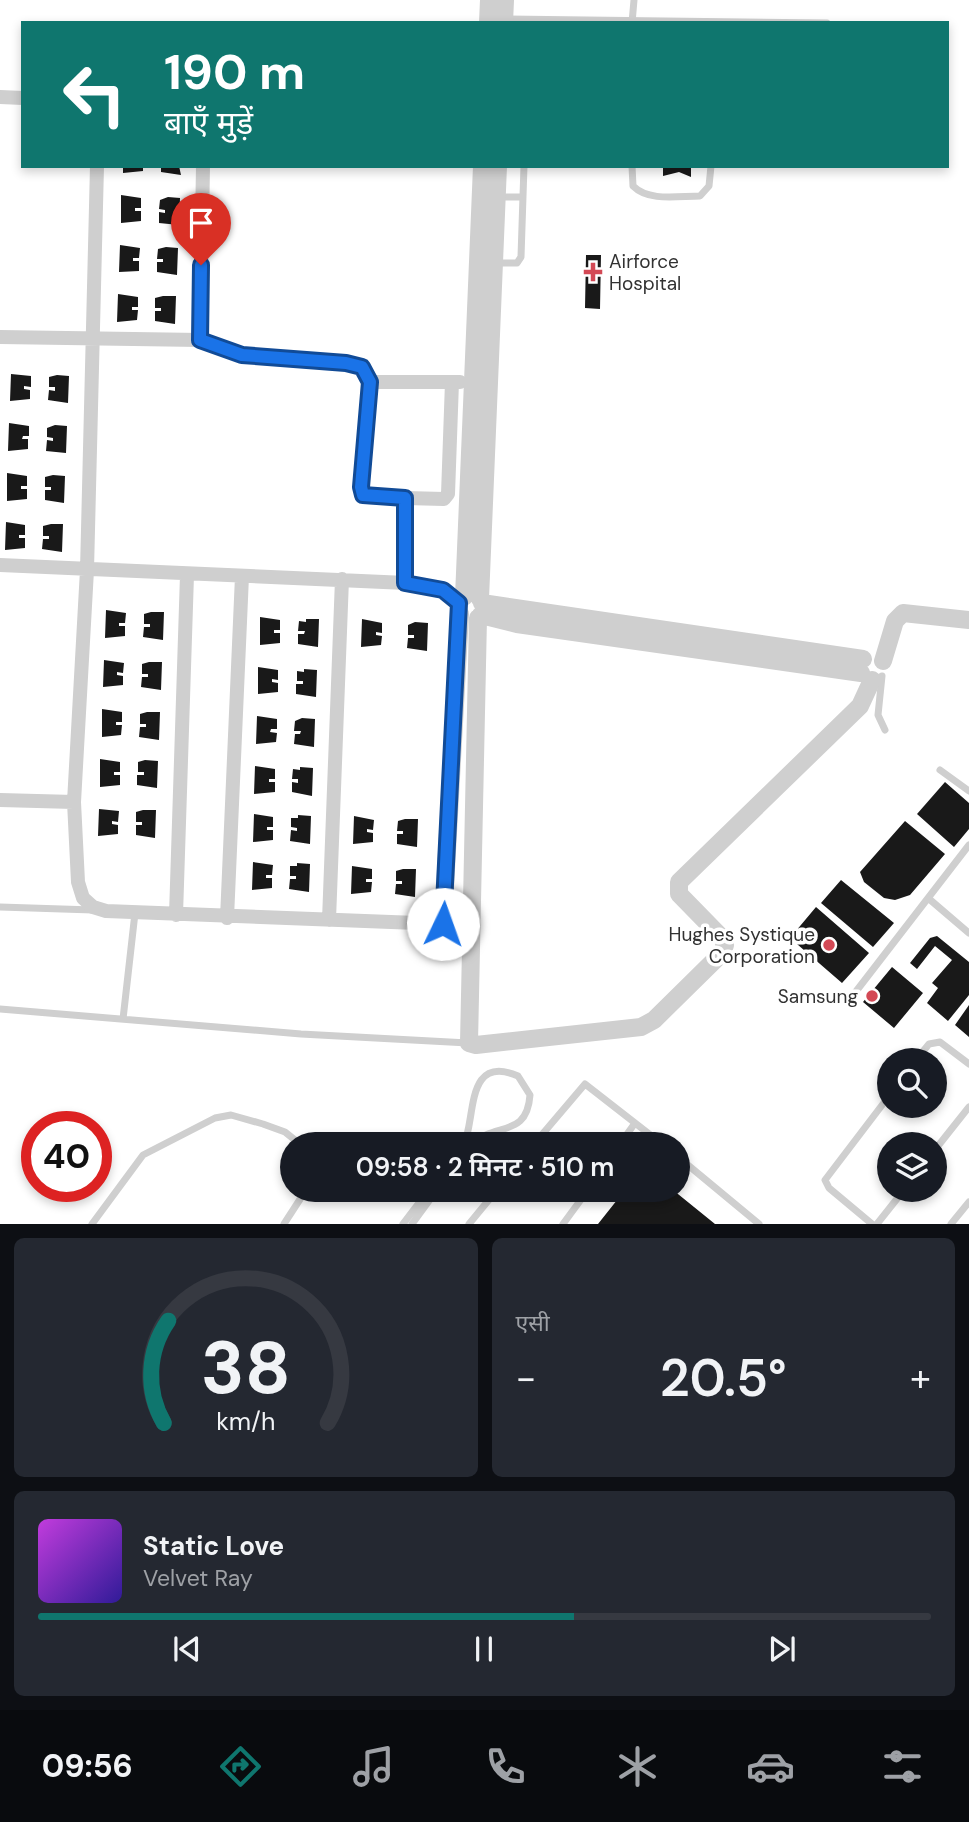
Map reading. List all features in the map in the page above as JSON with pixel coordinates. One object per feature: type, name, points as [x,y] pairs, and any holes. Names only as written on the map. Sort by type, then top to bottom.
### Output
[{"type":"street","points":[[489,0],[499,21]]},
{"type":"street","points":[[499,21],[505,0]]},
{"type":"street","points":[[0,97],[21,98]]},
{"type":"street","points":[[97,168],[87,570],[74,802],[78,883],[83,898],[104,910],[135,913],[470,925]]},
{"type":"street","points":[[200,340],[203,168]]},
{"type":"street","points":[[443,924],[472,607],[481,382],[482,168]]},
{"type":"street","points":[[481,382],[494,263],[498,168]]},
{"type":"street","points":[[0,337],[200,340],[242,355],[346,363],[362,367],[370,382],[361,487],[363,495],[444,499],[448,494],[452,382]]},
{"type":"street","points":[[370,382],[481,382]]},
{"type":"street","points":[[405,498],[405,583]]},
{"type":"street","points":[[0,565],[405,583],[443,590],[472,607],[517,624],[872,670]]},
{"type":"street","points":[[176,915],[187,575]]},
{"type":"street","points":[[227,918],[242,576]]},
{"type":"street","points":[[329,920],[342,579]]},
{"type":"street","points":[[472,607],[479,667],[470,925],[469,1043],[481,1045],[641,1027],[654,1020],[722,953],[725,945],[722,937],[679,894],[679,882],[860,706],[872,670],[895,621],[903,613],[969,620]]},
{"type":"street","points":[[0,800],[74,802]]},
{"type":"lane","points":[[632,21],[634,0]]},
{"type":"lane","points":[[494,263],[517,263],[521,257],[524,168]]},
{"type":"lane","points":[[632,168],[633,186],[640,193],[652,196],[700,196],[709,186],[711,168]]},
{"type":"lane","points":[[497,197],[523,197]]},
{"type":"lane","points":[[872,670],[878,715],[885,730]]},
{"type":"lane","points":[[940,770],[969,791]]},
{"type":"lane","points":[[854,994],[969,845]]},
{"type":"lane","points":[[928,898],[969,933]]},
{"type":"lane","points":[[0,907],[104,910]]},
{"type":"lane","points":[[123,1019],[135,913]]},
{"type":"lane","points":[[0,1009],[301,1034],[469,1043]]},
{"type":"lane","points":[[927,1048],[934,1041],[945,1044],[969,1065]]},
{"type":"lane","points":[[470,1132],[472,1102],[478,1083],[495,1073],[518,1076],[530,1095],[525,1117],[514,1126],[497,1132]]},
{"type":"lane","points":[[544,1132],[584,1084],[647,1132]]},
{"type":"lane","points":[[947,1135],[969,1107]]},
{"type":"lane","points":[[872,1223],[829,1188],[825,1180],[877,1112]]},
{"type":"lane","points":[[92,1223],[144,1156],[215,1118],[231,1115],[285,1132]]},
{"type":"lane","points":[[629,1132],[635,1123]]},
{"type":"lane","points":[[690,1167],[759,1223]]},
{"type":"lane","points":[[284,1223],[298,1202]]},
{"type":"lane","points":[[403,1223],[420,1202]]},
{"type":"lane","points":[[412,1223],[429,1202]]},
{"type":"lane","points":[[469,1223],[487,1202]]},
{"type":"lane","points":[[563,1223],[579,1202]]},
{"type":"lane","points":[[877,1223],[894,1202]]},
{"type":"lane","points":[[951,1223],[969,1202]]},
{"type":"building","points":[[123,168],[143,168],[143,171],[123,173]]},
{"type":"building","points":[[161,168],[179,168],[181,175],[161,172]]},
{"type":"building","points":[[663,168],[691,168],[691,177],[679,172],[663,176]]},
{"type":"building","points":[[121,195],[141,198],[141,208],[135,208],[135,211],[141,211],[141,221],[121,223]]},
{"type":"building","points":[[168,197],[180,198],[179,225],[159,223],[159,212],[165,213],[165,210],[159,209],[160,200]]},
{"type":"building","points":[[120,245],[140,248],[139,258],[133,258],[133,261],[139,261],[139,271],[119,272]]},
{"type":"building","points":[[178,248],[177,275],[157,272],[157,262],[163,262],[163,259],[157,259],[158,249]]},
{"type":"building","points":[[586,255],[601,255],[600,309],[585,308]]},
{"type":"building","points":[[118,294],[138,297],[138,307],[132,307],[132,310],[138,310],[137,320],[117,322]]},
{"type":"building","points":[[176,296],[175,324],[155,321],[155,311],[161,311],[161,308],[155,308],[155,298]]},
{"type":"building","points":[[11,374],[31,376],[31,387],[24,386],[24,389],[30,390],[30,399],[10,401]]},
{"type":"building","points":[[69,376],[68,403],[48,400],[49,390],[55,391],[55,387],[49,387],[49,377]]},
{"type":"building","points":[[9,423],[29,426],[29,436],[23,436],[22,439],[28,439],[28,449],[8,451]]},
{"type":"building","points":[[55,425],[67,426],[66,453],[46,451],[47,440],[53,441],[53,438],[47,437],[47,428]]},
{"type":"building","points":[[7,473],[27,476],[27,486],[21,486],[21,489],[27,489],[27,499],[7,501]]},
{"type":"building","points":[[65,476],[64,503],[45,500],[45,490],[51,490],[51,487],[45,487],[45,477]]},
{"type":"building","points":[[6,522],[25,525],[25,535],[19,535],[19,538],[25,538],[25,548],[5,550]]},
{"type":"building","points":[[63,524],[62,552],[42,549],[43,539],[49,539],[49,536],[43,536],[43,526]]},
{"type":"building","points":[[106,610],[126,613],[125,623],[119,623],[119,626],[125,626],[125,636],[105,638]]},
{"type":"building","points":[[164,612],[163,640],[143,637],[144,627],[150,627],[150,624],[144,624],[144,614]]},
{"type":"building","points":[[260,617],[280,620],[280,630],[274,630],[274,633],[280,633],[280,643],[260,645]]},
{"type":"building","points":[[306,619],[319,619],[318,647],[298,644],[298,634],[304,634],[305,631],[298,631],[299,621],[306,622]]},
{"type":"building","points":[[362,619],[382,623],[382,633],[376,632],[376,635],[382,636],[381,645],[361,647]]},
{"type":"building","points":[[415,622],[428,623],[427,651],[407,648],[408,638],[414,638],[414,635],[408,635],[408,625]]},
{"type":"building","points":[[104,660],[124,663],[123,673],[117,672],[117,675],[123,676],[123,685],[103,687]]},
{"type":"building","points":[[162,662],[161,690],[141,687],[142,677],[148,677],[148,674],[142,674],[142,664]]},
{"type":"building","points":[[258,667],[278,670],[278,680],[272,679],[272,682],[278,683],[278,692],[258,694]]},
{"type":"building","points":[[304,669],[317,670],[316,697],[296,694],[296,684],[303,684],[303,681],[297,681],[297,671],[304,672]]},
{"type":"building","points":[[102,709],[122,712],[122,722],[116,722],[116,725],[122,725],[121,735],[102,737]]},
{"type":"building","points":[[160,712],[159,740],[139,737],[140,727],[146,727],[146,724],[140,724],[140,714]]},
{"type":"building","points":[[257,716],[277,719],[277,729],[271,729],[270,732],[277,733],[276,742],[256,744]]},
{"type":"building","points":[[302,718],[315,719],[314,747],[294,744],[295,734],[300,734],[301,731],[294,731],[295,721]]},
{"type":"building","points":[[100,759],[120,762],[120,772],[114,772],[114,775],[120,775],[120,785],[100,787]]},
{"type":"building","points":[[158,761],[157,788],[137,785],[137,775],[144,775],[144,772],[138,772],[138,762]]},
{"type":"building","points":[[255,766],[275,769],[275,779],[269,779],[269,782],[275,782],[275,792],[254,794]]},
{"type":"building","points":[[300,767],[313,768],[312,796],[292,792],[292,782],[298,783],[298,779],[292,779],[293,769],[300,770]]},
{"type":"building","points":[[945,782],[969,803],[969,829],[954,847],[917,814]]},
{"type":"building","points":[[99,809],[119,811],[118,822],[112,821],[112,824],[118,825],[118,834],[98,836]]},
{"type":"building","points":[[156,810],[155,838],[136,835],[136,825],[142,825],[142,822],[136,822],[136,812]]},
{"type":"building","points":[[254,814],[273,817],[273,827],[267,827],[267,830],[273,830],[273,840],[253,842]]},
{"type":"building","points":[[298,815],[311,816],[310,844],[290,841],[291,830],[297,831],[297,828],[291,827],[291,818],[298,818]]},
{"type":"building","points":[[354,816],[374,820],[373,830],[367,829],[367,832],[373,833],[373,842],[353,844]]},
{"type":"building","points":[[418,819],[417,847],[397,844],[397,834],[403,834],[403,831],[397,831],[398,821]]},
{"type":"building","points":[[905,821],[945,854],[910,895],[895,900],[884,898],[864,882],[860,872]]},
{"type":"building","points":[[253,862],[273,865],[272,875],[266,875],[266,878],[272,878],[272,888],[252,890]]},
{"type":"building","points":[[297,863],[310,864],[309,892],[289,889],[290,879],[296,879],[296,876],[290,876],[290,866],[297,866]]},
{"type":"building","points":[[352,866],[372,869],[372,879],[366,879],[366,882],[372,882],[371,892],[351,894]]},
{"type":"building","points":[[416,869],[415,897],[395,894],[396,884],[402,884],[402,881],[396,881],[396,871]]},
{"type":"building","name":"Hughes Systique Corporation","points":[[841,880],[894,923],[873,947],[821,903]]},
{"type":"building","name":"Hughes Systique Corporation","points":[[816,907],[869,953],[842,983],[790,938]]},
{"type":"building","points":[[937,936],[969,962],[969,995],[948,1021],[927,1003],[938,988],[932,983],[952,960],[935,946],[917,969],[910,963],[930,938]]},
{"type":"building","points":[[892,967],[923,993],[894,1028],[863,1002]]},
{"type":"building","points":[[969,1005],[969,1037],[955,1025]]},
{"type":"building","points":[[615,1202],[688,1202],[715,1224],[598,1224]]},
{"type":"place","name":"Airforce Hospital","points":[[593,272]]},
{"type":"place","name":"Hughes Systique Corporation","points":[[829,945]]},
{"type":"place","name":"Samsung","points":[[872,996]]},
{"type":"route","points":[[201,265],[200,340],[218,349],[242,355],[346,363],[362,367],[370,382],[361,487],[363,495],[375,498],[405,498],[405,583],[443,590],[459,603],[443,924]]}]
